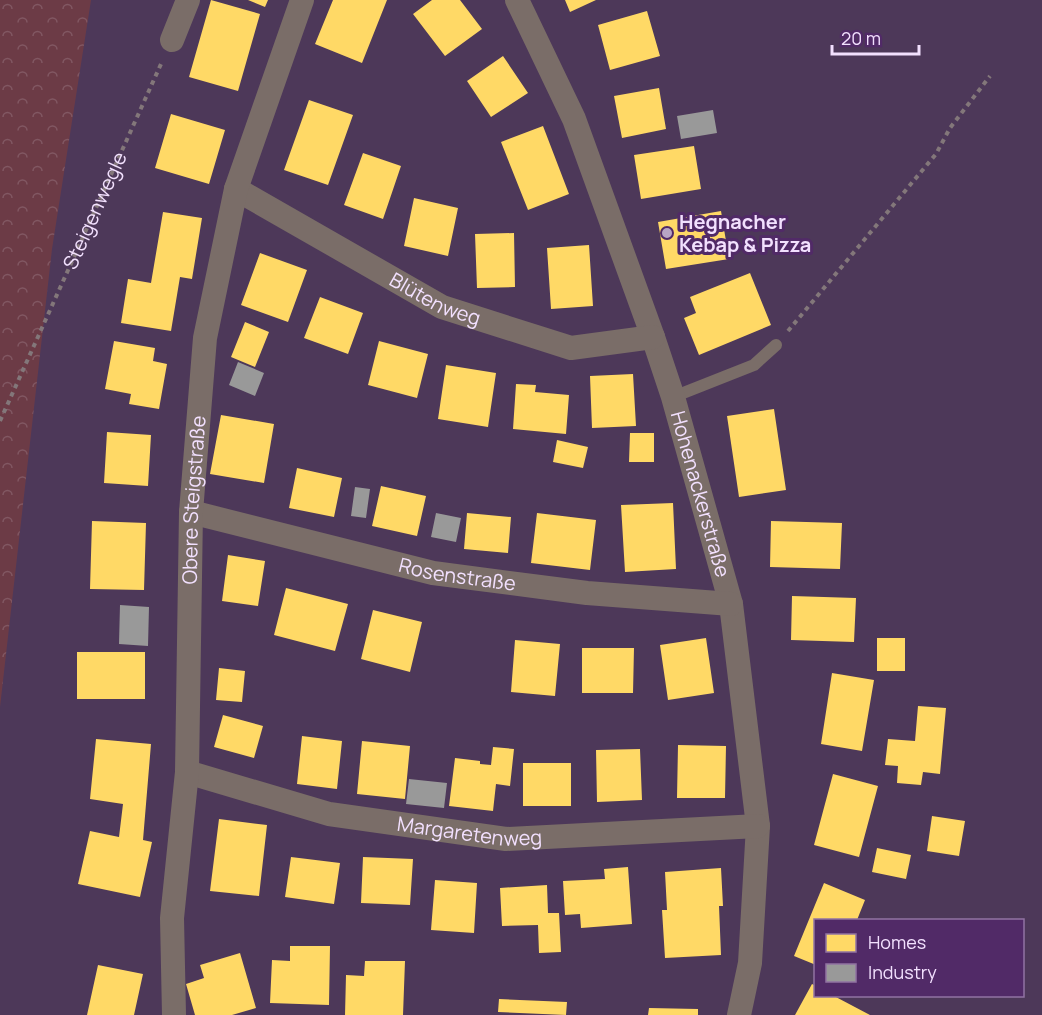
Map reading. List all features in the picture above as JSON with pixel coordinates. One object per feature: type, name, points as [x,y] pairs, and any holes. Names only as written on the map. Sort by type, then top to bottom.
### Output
[{"type":"street","points":[[172,40],[188,0]]},
{"type":"street","name":"Obere Steigstraße","points":[[174,1015],[172,918],[187,772],[191,513],[205,338],[236,189],[302,0]]},
{"type":"street","name":"Hohenackerstraße","points":[[517,0],[574,119],[653,337],[673,397],[731,604],[758,826],[750,963],[739,1015]]},
{"type":"street","name":"Blütenweg","points":[[236,189],[442,307],[571,348],[653,337]]},
{"type":"street","name":"Rosenstraße","points":[[191,513],[434,573],[586,593],[731,604]]},
{"type":"street","name":"Margaretenweg","points":[[187,772],[329,814],[506,839],[758,826]]},
{"type":"lane","points":[[673,397],[753,365],[776,345]]},
{"type":"path","name":"Steigenwegle","points":[[0,422],[172,40]]},
{"type":"path","points":[[776,345],[936,154],[950,128],[990,76]]},
{"type":"green space","points":[[0,0],[91,0],[52,249],[0,707]]},
{"type":"building: Homes","points":[[211,0],[260,14],[238,91],[189,77]]},
{"type":"building: Homes","points":[[248,0],[268,0],[265,7]]},
{"type":"building: Homes","points":[[333,0],[387,0],[362,63],[315,44]]},
{"type":"building: Homes","points":[[432,0],[460,0],[482,29],[445,56],[413,14]]},
{"type":"building: Homes","points":[[565,0],[596,0],[570,12]]},
{"type":"building: Homes","points":[[647,11],[660,56],[610,70],[598,25]]},
{"type":"building: Homes","points":[[503,56],[528,93],[491,117],[467,81]]},
{"type":"building: Homes","points":[[659,88],[666,129],[622,138],[614,96]]},
{"type":"building: Homes","points":[[309,100],[353,115],[328,185],[284,170]]},
{"type":"building: Homes","points":[[171,114],[225,130],[209,184],[155,168]]},
{"type":"building: Homes","points":[[543,126],[569,194],[528,210],[501,142]]},
{"type":"building: Homes","points":[[694,146],[701,189],[641,199],[634,155]]},
{"type":"building: Homes","points":[[363,153],[401,166],[383,219],[344,205]]},
{"type":"building: Homes","points":[[414,198],[458,208],[448,256],[404,246]]},
{"type":"building: Homes","points":[[721,211],[729,259],[666,269],[658,222]]},
{"type":"building: Homes","points":[[163,212],[202,218],[192,279],[180,277],[171,331],[121,323],[128,279],[151,283]]},
{"type":"building: Homes","points":[[514,233],[515,287],[477,288],[475,234]]},
{"type":"building: Homes","points":[[589,245],[593,306],[551,309],[547,248]]},
{"type":"building: Homes","points":[[260,253],[307,270],[288,322],[241,305]]},
{"type":"building: Homes","points":[[750,273],[771,325],[699,355],[684,318],[696,313],[690,297]]},
{"type":"building: Homes","points":[[320,297],[363,313],[348,354],[304,338]]},
{"type":"building: Homes","points":[[245,322],[269,332],[255,367],[231,357]]},
{"type":"building: Homes","points":[[114,341],[155,348],[153,361],[167,364],[159,409],[129,404],[131,394],[105,389]]},
{"type":"building: Homes","points":[[379,341],[428,354],[417,398],[368,385]]},
{"type":"building: Homes","points":[[446,365],[496,373],[488,427],[438,419]]},
{"type":"building: Homes","points":[[633,374],[636,426],[592,428],[590,376]]},
{"type":"building: Homes","points":[[516,384],[536,385],[535,392],[569,395],[566,434],[513,429]]},
{"type":"building: Homes","points":[[774,409],[786,490],[739,497],[727,416]]},
{"type":"building: Homes","points":[[221,415],[274,424],[264,483],[210,474]]},
{"type":"building: Homes","points":[[107,432],[151,435],[148,486],[104,483]]},
{"type":"building: Homes","points":[[630,433],[654,433],[654,462],[629,462]]},
{"type":"building: Homes","points":[[557,440],[588,447],[583,468],[553,462]]},
{"type":"building: Homes","points":[[297,468],[342,478],[334,517],[289,508]]},
{"type":"building: Homes","points":[[381,486],[426,496],[417,536],[372,526]]},
{"type":"building: Homes","points":[[673,503],[676,569],[625,572],[621,505]]},
{"type":"building: Homes","points":[[467,513],[511,517],[508,553],[464,549]]},
{"type":"building: Homes","points":[[537,513],[596,520],[590,570],[531,563]]},
{"type":"building: Homes","points":[[92,521],[146,523],[144,590],[90,589]]},
{"type":"building: Homes","points":[[771,521],[842,523],[840,569],[770,567]]},
{"type":"building: Homes","points":[[228,555],[265,561],[258,606],[222,601]]},
{"type":"building: Homes","points":[[286,588],[348,604],[335,651],[274,635]]},
{"type":"building: Homes","points":[[792,596],[856,598],[854,642],[791,640]]},
{"type":"building: Homes","points":[[373,610],[422,622],[410,672],[361,659]]},
{"type":"building: Homes","points":[[706,638],[714,693],[668,700],[660,645]]},
{"type":"building: Homes","points":[[877,638],[905,638],[905,671],[877,671]]},
{"type":"building: Homes","points":[[515,640],[560,644],[555,696],[511,692]]},
{"type":"building: Homes","points":[[582,648],[634,648],[633,693],[582,693]]},
{"type":"building: Homes","points":[[77,652],[145,652],[145,699],[77,699]]},
{"type":"building: Homes","points":[[219,668],[245,671],[242,702],[216,700]]},
{"type":"building: Homes","points":[[832,673],[874,680],[862,751],[821,744]]},
{"type":"building: Homes","points":[[918,706],[946,708],[940,774],[923,772],[921,785],[897,783],[898,766],[885,765],[888,739],[915,741]]},
{"type":"building: Homes","points":[[223,715],[263,726],[254,758],[214,747]]},
{"type":"building: Homes","points":[[302,736],[342,741],[337,789],[297,784]]},
{"type":"building: Homes","points":[[96,739],[151,744],[143,840],[152,842],[140,897],[78,884],[90,831],[119,837],[123,804],[90,799]]},
{"type":"building: Homes","points":[[362,741],[410,746],[405,799],[357,794]]},
{"type":"building: Homes","points":[[678,745],[726,746],[725,798],[677,798]]},
{"type":"building: Homes","points":[[493,747],[514,749],[510,786],[496,784],[493,811],[449,806],[455,758],[480,761],[480,764],[491,765]]},
{"type":"building: Homes","points":[[640,749],[642,800],[597,802],[596,750]]},
{"type":"building: Homes","points":[[523,763],[571,763],[571,806],[523,806]]},
{"type":"building: Homes","points":[[833,774],[878,786],[859,857],[814,845]]},
{"type":"building: Homes","points":[[932,816],[965,821],[959,856],[927,851]]},
{"type":"building: Homes","points":[[219,819],[267,825],[259,896],[210,891]]},
{"type":"building: Homes","points":[[877,848],[911,855],[906,879],[872,872]]},
{"type":"building: Homes","points":[[291,857],[340,863],[334,904],[285,897]]},
{"type":"building: Homes","points":[[363,857],[413,859],[410,905],[361,903]]},
{"type":"building: Homes","points":[[628,867],[632,924],[581,928],[580,914],[565,915],[563,881],[605,879],[604,869]]},
{"type":"building: Homes","points":[[721,868],[723,906],[719,906],[721,955],[665,958],[662,910],[667,910],[665,872]]},
{"type":"building: Homes","points":[[435,880],[477,883],[474,933],[431,930]]},
{"type":"building: Homes","points":[[824,883],[865,900],[857,919],[814,919],[814,964],[794,956]]},
{"type":"building: Homes","points":[[547,885],[548,913],[559,913],[561,952],[539,953],[538,925],[502,926],[500,888]]},
{"type":"building: Homes","points":[[290,946],[330,946],[329,1005],[270,1003],[272,960],[290,961]]},
{"type":"building: Homes","points":[[240,953],[256,1008],[232,1015],[195,1015],[186,984],[204,978],[200,965]]},
{"type":"building: Homes","points":[[365,961],[405,961],[403,1015],[345,1015],[346,975],[364,976]]},
{"type":"building: Homes","points":[[98,965],[143,974],[134,1015],[87,1015]]},
{"type":"building: Homes","points":[[812,984],[814,985],[814,997],[836,997],[870,1015],[795,1015]]},
{"type":"building: Homes","points":[[499,999],[567,1002],[566,1015],[498,1012]]},
{"type":"building: Homes","points":[[649,1008],[698,1009],[698,1015],[648,1015]]},
{"type":"building: Industry","points":[[713,110],[717,133],[681,139],[677,116]]},
{"type":"building: Industry","points":[[238,362],[264,373],[255,396],[229,385]]},
{"type":"building: Industry","points":[[355,487],[370,489],[366,518],[351,516]]},
{"type":"building: Industry","points":[[436,513],[461,518],[456,542],[431,537]]},
{"type":"building: Industry","points":[[120,605],[149,607],[148,646],[119,644]]},
{"type":"building: Industry","points":[[409,779],[447,783],[444,808],[406,804]]},
{"type":"place","name":"Hegnacher Kebap & Pizza","points":[[667,233]]}]
